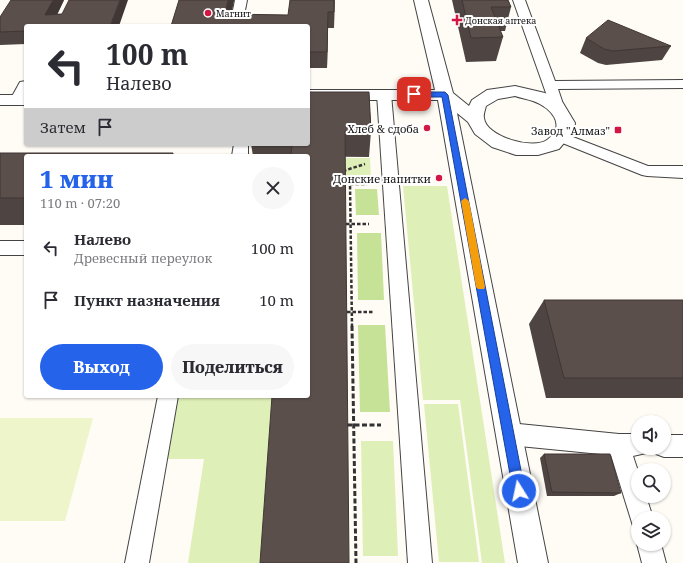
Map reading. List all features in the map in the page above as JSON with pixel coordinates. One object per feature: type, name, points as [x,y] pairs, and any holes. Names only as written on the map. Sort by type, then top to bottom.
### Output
[{"type":"street","points":[[421,0],[445,95],[532,563]]},
{"type":"street","points":[[310,95],[445,95],[475,119],[481,130],[498,143],[516,149],[538,149],[553,145],[565,131],[566,123],[557,107],[540,97],[515,91],[493,94],[478,104],[475,119]]},
{"type":"street","points":[[0,100],[23,95]]},
{"type":"lane","points":[[236,24],[240,0]]},
{"type":"lane","points":[[519,0],[557,107]]},
{"type":"lane","points":[[550,85],[683,84]]},
{"type":"lane","points":[[384,94],[420,563]]},
{"type":"lane","points":[[560,137],[647,171],[683,172]]},
{"type":"lane","points":[[0,248],[24,248]]},
{"type":"lane","points":[[137,563],[168,398]]},
{"type":"lane","points":[[509,434],[628,445],[640,511]]},
{"type":"lane","points":[[671,446],[683,446]]},
{"type":"lane","points":[[651,551],[654,563]]},
{"type":"path","points":[[337,172],[357,168],[369,162]]},
{"type":"path","points":[[343,184],[370,184]]},
{"type":"path","points":[[350,184],[356,563]]},
{"type":"path","points":[[347,425],[409,425]]},
{"type":"green space","points":[[310,158],[370,158],[371,180],[346,180],[345,187],[310,160]]},
{"type":"green space","points":[[403,186],[447,186],[505,563],[482,563],[460,400],[423,400]]},
{"type":"green space","points":[[355,189],[377,189],[379,215],[356,215]]},
{"type":"green space","points":[[357,233],[381,233],[384,300],[358,300]]},
{"type":"green space","points":[[358,325],[385,325],[390,412],[360,412]]},
{"type":"green space","points":[[178,398],[275,398],[262,563],[188,563],[204,459],[167,459]]},
{"type":"green space","points":[[424,404],[458,404],[479,562],[439,562]]},
{"type":"green space","points":[[0,418],[93,418],[65,521],[0,521]]},
{"type":"green space","points":[[361,441],[393,441],[398,556],[363,556]]},
{"type":"building","points":[[11,0],[53,0],[45,15],[62,14],[69,0],[120,0],[111,24],[24,24],[24,31],[0,32],[0,17]]},
{"type":"building","points":[[179,0],[228,0],[225,14],[288,15],[290,0],[334,0],[334,12],[328,12],[327,52],[310,52],[310,24],[172,24]]},
{"type":"building","points":[[462,0],[508,0],[511,7],[491,7],[503,37],[471,38]]},
{"type":"building","points":[[608,20],[671,46],[613,51],[604,49],[586,38]]},
{"type":"building","points":[[310,92],[369,92],[371,131],[345,131],[349,563],[260,563],[272,398],[310,398],[310,154],[291,154],[292,146],[310,146]]},
{"type":"building","points":[[0,153],[173,153],[24,154],[24,198],[0,198]]},
{"type":"building","points":[[544,300],[683,300],[683,378],[564,378]]},
{"type":"building","points":[[544,454],[610,454],[621,493],[552,492]]},
{"type":"slow traffic","points":[[465,201],[481,287]]},
{"type":"place","name":"Магнит","points":[[208,13]]},
{"type":"place","name":"Донская аптека","points":[[457,20]]},
{"type":"place","name":"Хлеб & сдоба","points":[[427,128]]},
{"type":"place","name":"Завод \"Алмаз\"","points":[[618,130]]},
{"type":"place","name":"Донские напитки","points":[[439,178]]},
{"type":"route","points":[[414,94],[445,95],[519,491]]}]
